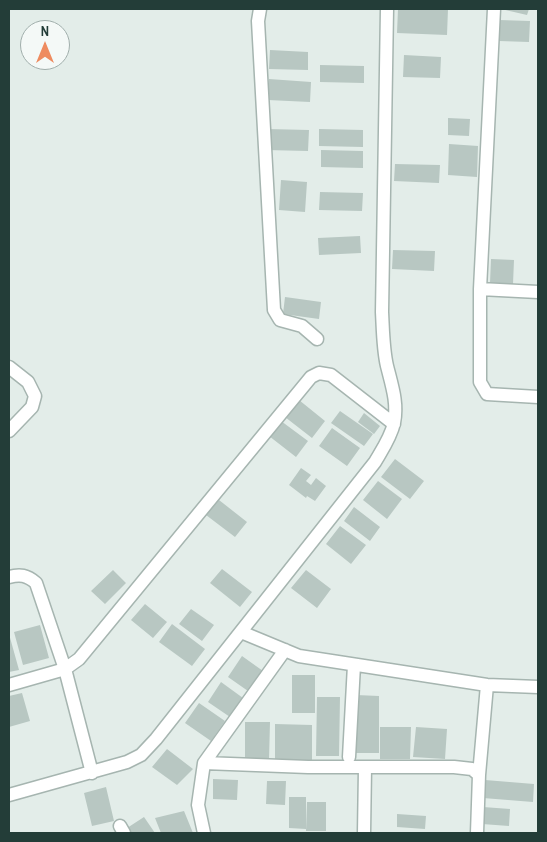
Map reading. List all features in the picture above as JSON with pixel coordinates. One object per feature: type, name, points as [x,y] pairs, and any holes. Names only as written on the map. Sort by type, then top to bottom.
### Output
[{"type":"street","points":[[260,9],[258,21],[274,310],[280,320],[302,326],[317,339]]},
{"type":"street","points":[[9,795],[92,773],[141,755],[156,739],[376,462],[386,443],[394,424],[394,387],[383,343],[382,312],[387,9]]},
{"type":"street","points":[[494,9],[480,289],[480,382],[487,394],[538,397]]},
{"type":"street","points":[[480,289],[538,292]]},
{"type":"street","points":[[9,367],[28,382],[35,396],[32,407],[9,431]]},
{"type":"street","points":[[9,685],[65,669],[79,659],[310,377],[319,374],[331,375],[394,424]]},
{"type":"street","points":[[9,577],[21,575],[30,577],[36,583],[65,669],[92,773]]},
{"type":"street","points":[[241,632],[299,656],[486,685],[538,687]]},
{"type":"street","points":[[204,833],[198,805],[204,763],[286,650]]},
{"type":"street","points":[[349,757],[354,665]]},
{"type":"street","points":[[477,833],[486,685]]},
{"type":"street","points":[[204,763],[366,768],[465,768],[472,769],[479,776]]},
{"type":"street","points":[[364,833],[366,768]]},
{"type":"building","points":[[398,9],[448,9],[447,35],[397,33]]},
{"type":"building","points":[[501,9],[529,9],[527,15]]},
{"type":"building","points":[[499,20],[530,21],[529,42],[499,41]]},
{"type":"building","points":[[270,50],[308,52],[308,70],[269,69]]},
{"type":"building","points":[[404,55],[441,57],[440,78],[403,77]]},
{"type":"building","points":[[320,65],[364,66],[364,83],[320,82]]},
{"type":"building","points":[[269,79],[311,82],[310,102],[268,100]]},
{"type":"building","points":[[448,118],[470,119],[469,136],[448,135]]},
{"type":"building","points":[[267,129],[309,130],[308,151],[266,150]]},
{"type":"building","points":[[319,129],[363,130],[363,147],[319,146]]},
{"type":"building","points":[[449,144],[478,146],[477,177],[448,175]]},
{"type":"building","points":[[321,150],[363,151],[363,168],[321,167]]},
{"type":"building","points":[[395,164],[440,165],[439,183],[394,181]]},
{"type":"building","points":[[281,180],[307,182],[305,212],[279,210]]},
{"type":"building","points":[[320,192],[363,193],[362,211],[319,210]]},
{"type":"building","points":[[360,236],[361,253],[319,255],[318,238]]},
{"type":"building","points":[[393,250],[435,251],[434,271],[392,269]]},
{"type":"building","points":[[491,259],[514,260],[513,284],[490,283]]},
{"type":"building","points":[[285,297],[321,302],[319,319],[283,314]]},
{"type":"building","points":[[299,400],[325,421],[312,438],[285,417]]},
{"type":"building","points":[[340,411],[373,434],[364,446],[331,423]]},
{"type":"building","points":[[364,413],[380,426],[374,434],[358,422]]},
{"type":"building","points":[[281,421],[308,441],[296,457],[269,436]]},
{"type":"building","points":[[332,428],[360,448],[347,466],[319,446]]},
{"type":"building","points":[[395,459],[424,481],[410,499],[381,477]]},
{"type":"building","points":[[301,468],[311,475],[306,481],[311,485],[316,478],[326,486],[315,501],[307,496],[306,498],[289,485]]},
{"type":"building","points":[[378,481],[402,499],[387,519],[363,500]]},
{"type":"building","points":[[219,500],[247,522],[235,537],[206,515]]},
{"type":"building","points":[[354,507],[380,527],[370,541],[344,521]]},
{"type":"building","points":[[340,526],[366,545],[351,564],[326,544]]},
{"type":"building","points":[[222,569],[252,592],[240,607],[210,583]]},
{"type":"building","points":[[113,570],[126,583],[105,604],[91,591]]},
{"type":"building","points":[[306,570],[331,589],[317,608],[291,588]]},
{"type":"building","points":[[145,604],[167,622],[153,638],[131,620]]},
{"type":"building","points":[[191,609],[214,625],[202,641],[179,624]]},
{"type":"building","points":[[172,624],[205,649],[192,666],[159,642]]},
{"type":"building","points":[[40,625],[49,658],[23,665],[14,632]]},
{"type":"building","points":[[9,634],[19,670],[9,672]]},
{"type":"building","points":[[242,656],[263,671],[248,691],[228,677]]},
{"type":"building","points":[[292,675],[315,675],[315,713],[292,713]]},
{"type":"building","points":[[221,682],[243,698],[230,717],[208,702]]},
{"type":"building","points":[[22,693],[30,721],[9,727],[9,696]]},
{"type":"building","points":[[356,695],[379,696],[379,753],[356,753]]},
{"type":"building","points":[[317,697],[340,697],[339,756],[316,756]]},
{"type":"building","points":[[199,703],[225,721],[211,741],[185,723]]},
{"type":"building","points":[[245,722],[270,722],[269,760],[245,760]]},
{"type":"building","points":[[275,724],[312,725],[312,761],[275,761]]},
{"type":"building","points":[[380,727],[411,727],[410,759],[380,759]]},
{"type":"building","points":[[416,727],[447,729],[445,759],[413,757]]},
{"type":"building","points":[[167,749],[193,769],[177,785],[152,767]]},
{"type":"building","points":[[213,779],[238,780],[237,800],[213,799]]},
{"type":"building","points":[[485,780],[534,784],[533,802],[483,798]]},
{"type":"building","points":[[267,781],[286,781],[285,805],[266,804]]},
{"type":"building","points":[[106,787],[114,821],[92,826],[84,793]]},
{"type":"building","points":[[289,797],[306,797],[306,829],[289,828]]},
{"type":"building","points":[[307,802],[326,802],[326,831],[306,831]]},
{"type":"building","points":[[483,807],[510,809],[509,826],[482,824]]},
{"type":"building","points":[[184,811],[193,833],[161,833],[155,818]]},
{"type":"building","points":[[397,814],[426,816],[425,829],[397,827]]},
{"type":"building","points":[[144,817],[155,833],[126,833],[124,830]]}]
